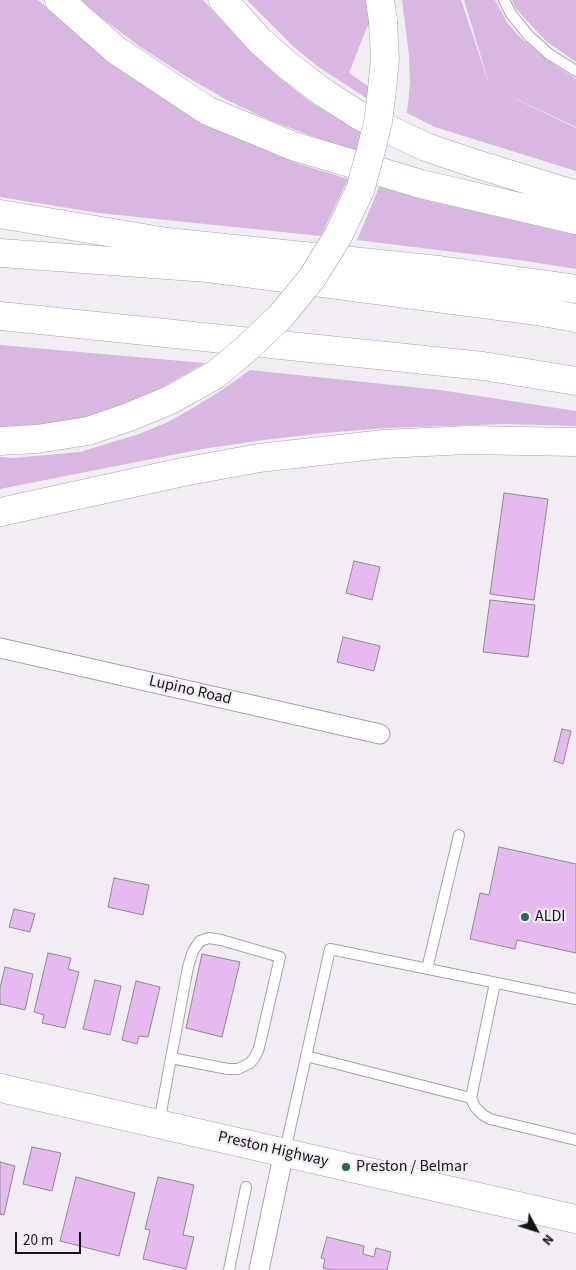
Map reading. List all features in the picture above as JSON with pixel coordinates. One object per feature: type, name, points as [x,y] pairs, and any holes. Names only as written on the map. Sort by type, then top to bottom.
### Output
[{"type":"main road","points":[[59,0],[116,50],[208,111],[293,146],[420,184],[576,220]]},
{"type":"main road","points":[[223,0],[259,40],[287,65],[324,93],[360,116],[434,150],[576,195]]},
{"type":"main road","points":[[0,441],[37,439],[88,432],[170,400],[214,375],[246,349],[281,316],[312,278],[338,236],[360,190],[378,122],[384,74],[382,11]]},
{"type":"main road","points":[[0,214],[167,242],[439,270],[576,289]]},
{"type":"main road","points":[[0,253],[208,268],[537,311],[576,318]]},
{"type":"main road","points":[[0,316],[483,366],[576,381]]},
{"type":"main road","points":[[0,512],[184,472],[259,458],[384,444],[468,440],[576,442]]},
{"type":"main road","name":"Preston Highway","points":[[0,1088],[576,1219]]},
{"type":"street","name":"Lupino Road","points":[[0,648],[380,734]]},
{"type":"street","points":[[259,1270],[284,1152]]},
{"type":"lane","points":[[504,0],[510,14],[529,36],[550,54],[576,71]]},
{"type":"lane","points":[[427,969],[460,835]]},
{"type":"lane","points":[[159,1124],[171,1058],[188,967],[193,951],[200,941],[209,938],[221,940],[280,957],[259,1048],[250,1063],[238,1069],[228,1069],[171,1058]]},
{"type":"lane","points":[[284,1152],[330,949],[576,999]]},
{"type":"lane","points":[[495,983],[471,1098],[475,1107],[490,1119],[576,1140]]},
{"type":"lane","points":[[306,1056],[471,1098]]},
{"type":"lane","points":[[229,1270],[246,1187]]},
{"type":"shaded area","points":[[0,0],[38,0],[120,68],[246,140],[296,163],[348,179],[321,236],[99,213],[0,197]]},
{"type":"shaded area","points":[[81,0],[203,0],[241,42],[274,73],[309,101],[362,133],[357,153],[269,120],[227,100],[139,46]]},
{"type":"shaded area","points":[[247,0],[370,0],[370,26],[367,27],[349,73],[369,87],[368,99],[317,66],[294,47]]},
{"type":"shaded area","points":[[402,0],[461,0],[490,87],[576,128],[576,171],[435,127],[407,113],[410,83],[409,55]]},
{"type":"shaded area","points":[[464,0],[495,0],[508,24],[520,37],[547,60],[576,79],[576,127],[490,87]]},
{"type":"shaded area","points":[[512,0],[576,0],[576,62],[546,41],[516,9]]},
{"type":"shaded area","points":[[380,185],[576,231],[576,269],[357,240]]},
{"type":"shaded area","points":[[0,345],[205,363],[147,396],[103,412],[60,424],[0,429]]},
{"type":"shaded area","points":[[250,370],[440,390],[576,411],[576,426],[505,424],[386,428],[324,433],[202,449],[0,489],[0,457],[13,458],[80,452],[139,434],[168,422],[193,408]]},
{"type":"building","points":[[504,493],[548,499],[534,600],[490,594]]},
{"type":"building","points":[[354,561],[380,567],[372,600],[346,593]]},
{"type":"building","points":[[490,600],[535,605],[528,657],[483,652]]},
{"type":"building","points":[[343,637],[380,646],[374,671],[337,662]]},
{"type":"building","points":[[562,729],[571,731],[563,764],[554,761]]},
{"type":"building","name":"ALDI","points":[[499,847],[576,864],[576,953],[517,940],[515,949],[470,939],[480,893],[489,895]]},
{"type":"building","points":[[114,878],[149,885],[143,915],[108,907]]},
{"type":"building","points":[[14,909],[35,914],[30,932],[9,927]]},
{"type":"building","points":[[48,953],[71,958],[68,969],[79,972],[65,1028],[42,1023],[44,1015],[34,1012]]},
{"type":"building","points":[[202,954],[240,962],[222,1037],[186,1028]]},
{"type":"building","points":[[5,967],[33,974],[25,1010],[0,1004],[0,988]]},
{"type":"building","points":[[95,980],[121,986],[110,1035],[83,1029]]},
{"type":"building","points":[[136,981],[160,987],[148,1037],[139,1036],[137,1044],[122,1040]]},
{"type":"building","points":[[32,1147],[61,1153],[52,1191],[23,1184]]},
{"type":"building","points":[[0,1162],[15,1166],[4,1215],[0,1214]]},
{"type":"building","points":[[76,1177],[135,1193],[119,1256],[60,1241]]},
{"type":"building","points":[[158,1177],[194,1185],[183,1235],[194,1237],[186,1269],[143,1259],[150,1230],[145,1229]]},
{"type":"building","points":[[327,1237],[364,1246],[363,1254],[374,1257],[376,1248],[391,1252],[387,1270],[333,1270],[323,1268],[325,1259],[321,1258]]},
{"type":"place","name":"ALDI","points":[[525,917]]},
{"type":"place","name":"Preston / Belmar","points":[[346,1167]]}]
